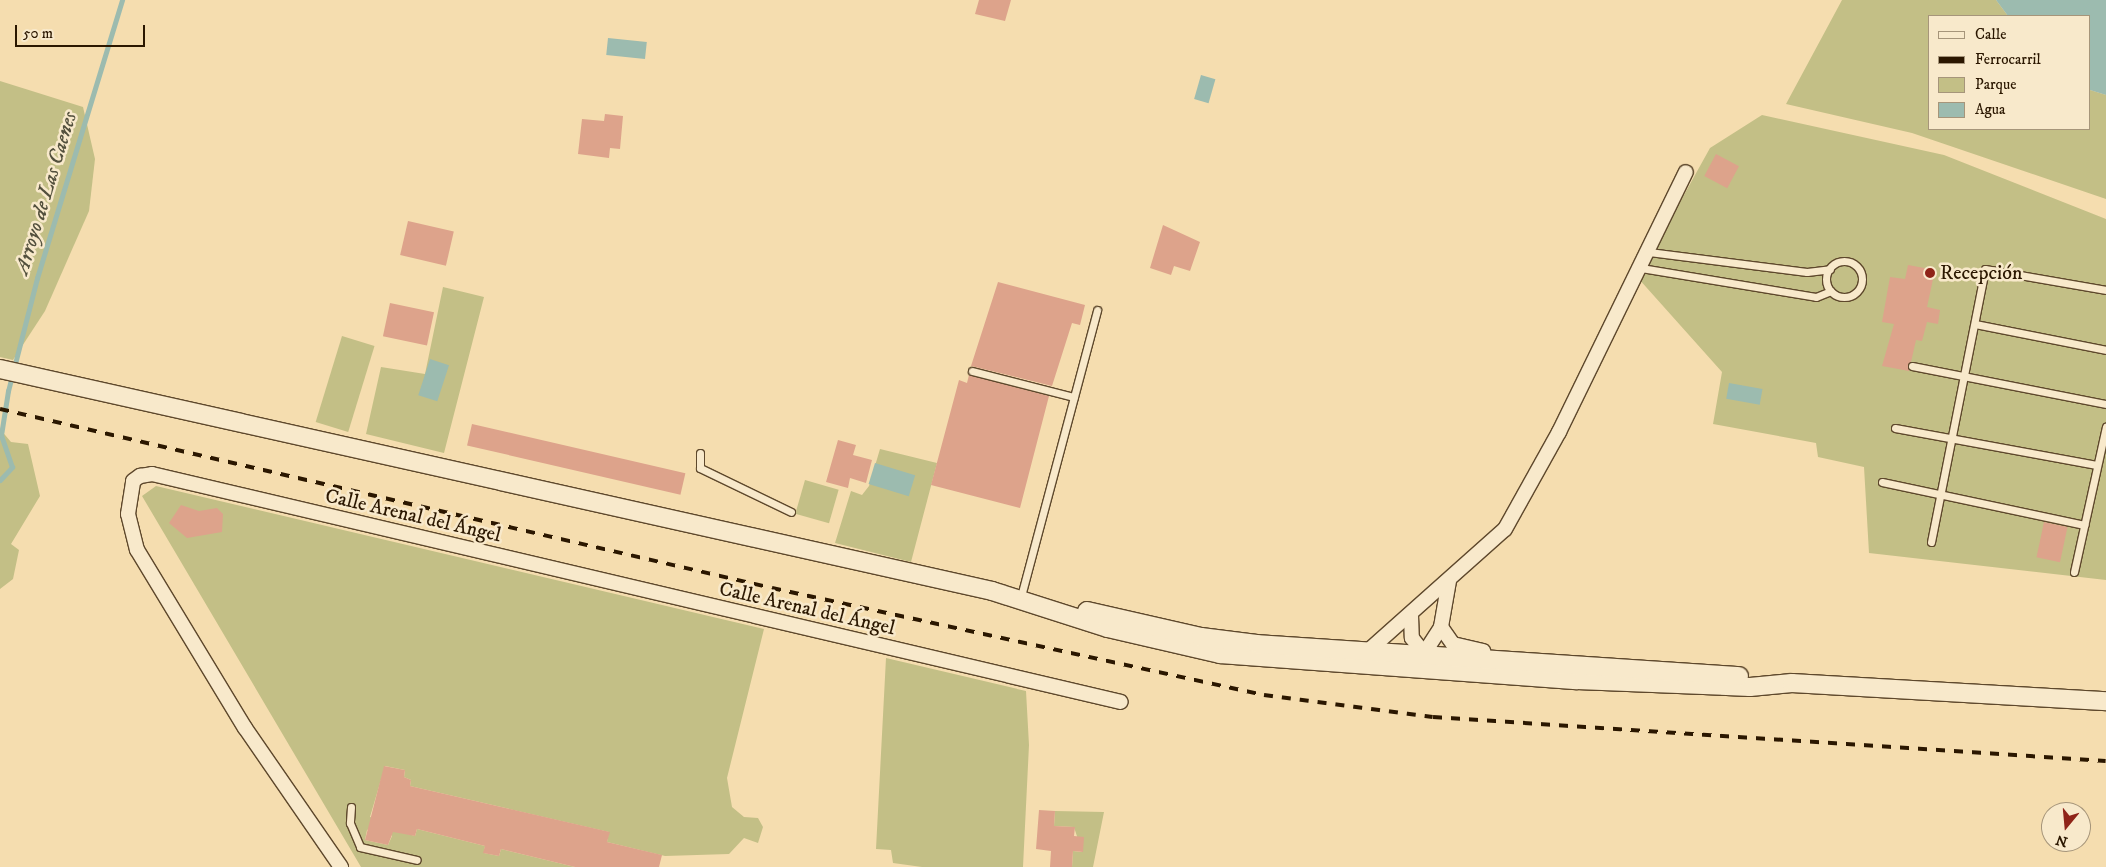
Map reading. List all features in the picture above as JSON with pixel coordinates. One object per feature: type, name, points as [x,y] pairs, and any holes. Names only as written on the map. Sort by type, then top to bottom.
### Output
[{"type":"street","points":[[1368,651],[1449,581],[1510,522],[1641,268],[1686,172]]},
{"type":"street","points":[[9,372],[1020,600],[1156,640],[1261,659],[1598,681],[1750,686],[1792,683]]},
{"type":"street","name":"Calle Arenal del Ángel","points":[[341,867],[245,728],[137,550],[128,514],[133,481],[140,476],[152,474],[1122,702]]},
{"type":"street","points":[[1261,659],[1281,655],[1392,661],[1423,654],[1441,627],[1449,581]]},
{"type":"street","points":[[1020,600],[1048,602],[1202,637],[1368,651],[1591,664]]},
{"type":"street","points":[[1411,615],[1412,638],[1423,654],[1436,662],[1564,671],[1598,681]]},
{"type":"street","points":[[1441,627],[1454,644],[1469,650],[1591,664],[1792,683],[2106,701]]},
{"type":"lane","points":[[1641,268],[1816,297],[1831,291],[1852,296],[1860,288],[1862,277],[1857,266],[1846,261],[1830,269],[1807,272],[1649,252]]},
{"type":"lane","points":[[1830,269],[1827,281],[1831,291]]},
{"type":"lane","points":[[1931,542],[1985,269],[2106,290]]},
{"type":"lane","points":[[1020,600],[1097,310]]},
{"type":"lane","points":[[1975,324],[2106,350]]},
{"type":"lane","points":[[1912,366],[2106,404]]},
{"type":"lane","points":[[972,371],[1074,397]]},
{"type":"lane","points":[[2074,572],[2106,426]]},
{"type":"lane","points":[[1895,428],[2097,465]]},
{"type":"lane","points":[[700,453],[700,468],[724,484],[791,512]]},
{"type":"lane","points":[[1882,482],[1941,493],[2084,525]]},
{"type":"lane","points":[[351,808],[350,823],[360,846],[418,860]]},
{"type":"green space","points":[[1842,0],[1996,0],[2007,15],[1928,15],[1928,130],[2091,130],[2091,90],[2106,95],[2106,199],[1912,133],[1786,104]]},
{"type":"green space","points":[[0,81],[83,107],[95,159],[89,211],[45,311],[13,360],[0,357]]},
{"type":"green space","points":[[1762,115],[1944,155],[2106,219],[2106,580],[1869,553],[1864,467],[1818,457],[1816,443],[1713,424],[1722,372],[1638,278],[1710,148]]},
{"type":"green space","points":[[443,287],[484,297],[444,453],[366,434],[381,367],[425,374]]},
{"type":"green space","points":[[342,336],[375,346],[348,432],[316,422]]},
{"type":"green space","points":[[0,429],[11,442],[28,444],[40,496],[11,544],[19,550],[13,579],[0,589]]},
{"type":"green space","points":[[880,449],[937,463],[911,562],[835,543],[851,491],[862,495],[869,486]]},
{"type":"green space","points":[[805,480],[839,490],[829,523],[795,514]]},
{"type":"green space","points":[[156,486],[764,629],[727,778],[732,807],[744,817],[758,818],[763,827],[758,843],[744,838],[729,854],[665,856],[607,842],[609,832],[410,786],[411,780],[404,777],[405,770],[385,766],[370,817],[377,819],[376,826],[367,830],[365,840],[388,845],[392,836],[384,827],[415,836],[417,829],[485,846],[484,853],[499,856],[501,849],[575,867],[361,867],[142,496]]},
{"type":"green space","points":[[886,658],[1026,691],[1029,745],[1023,867],[922,867],[893,863],[891,850],[876,849]]},
{"type":"green space","points":[[1055,811],[1104,812],[1093,867],[1072,867],[1073,851],[1082,852],[1074,827],[1054,826]]},
{"type":"water","points":[[1996,0],[2106,0],[2106,95],[2091,90],[2091,15],[2007,15]]},
{"type":"water","points":[[608,38],[647,42],[645,59],[606,55]]},
{"type":"water","points":[[1201,75],[1215,79],[1209,103],[1194,99]]},
{"type":"water","points":[[430,359],[449,365],[437,401],[418,395]]},
{"type":"water","points":[[1729,383],[1762,389],[1760,405],[1726,399]]},
{"type":"water","points":[[875,463],[915,475],[909,496],[869,484]]},
{"type":"building","points":[[979,0],[1011,0],[1005,21],[975,14]]},
{"type":"building","points":[[605,114],[623,116],[620,149],[610,148],[609,158],[578,154],[582,119],[604,121]]},
{"type":"building","points":[[1716,154],[1739,166],[1727,188],[1704,176]]},
{"type":"building","points":[[408,221],[454,232],[446,266],[400,255]]},
{"type":"building","points":[[1163,225],[1200,242],[1190,271],[1174,266],[1171,275],[1150,268]]},
{"type":"building","points":[[1908,265],[1935,270],[1927,307],[1940,310],[1938,324],[1927,322],[1922,341],[1916,340],[1909,371],[1882,366],[1894,324],[1882,322],[1890,277],[1905,279]]},
{"type":"building","points":[[998,282],[1085,305],[1080,325],[1072,323],[1052,386],[971,366]]},
{"type":"building","points":[[390,303],[434,312],[427,346],[383,336]]},
{"type":"building","points":[[969,375],[1049,396],[1020,508],[931,485],[959,380],[967,383]]},
{"type":"building","points":[[472,424],[685,473],[680,495],[467,445]]},
{"type":"building","points":[[838,440],[856,445],[853,455],[872,460],[866,483],[850,478],[848,488],[826,482]]},
{"type":"building","points":[[181,505],[199,511],[217,508],[223,514],[222,532],[187,538],[169,523]]},
{"type":"building","points":[[2044,522],[2067,527],[2060,562],[2037,557]]},
{"type":"building","points":[[384,766],[405,770],[404,777],[411,780],[410,786],[610,832],[607,842],[662,855],[659,867],[575,867],[501,849],[499,856],[483,853],[485,846],[417,829],[415,836],[393,832],[388,845],[365,840]]},
{"type":"building","points":[[1039,810],[1055,811],[1054,826],[1075,827],[1074,836],[1084,837],[1083,852],[1073,851],[1072,867],[1050,867],[1051,851],[1036,849]]},
{"type":"waterway","name":"Arroyo de Las Caenes","points":[[0,480],[12,467],[1,435],[8,391],[37,278],[122,0]]},
{"type":"railway","points":[[0,409],[772,588],[1264,695],[1433,717],[2106,761]]},
{"type":"place","name":"Recepción","points":[[1930,273]]}]
